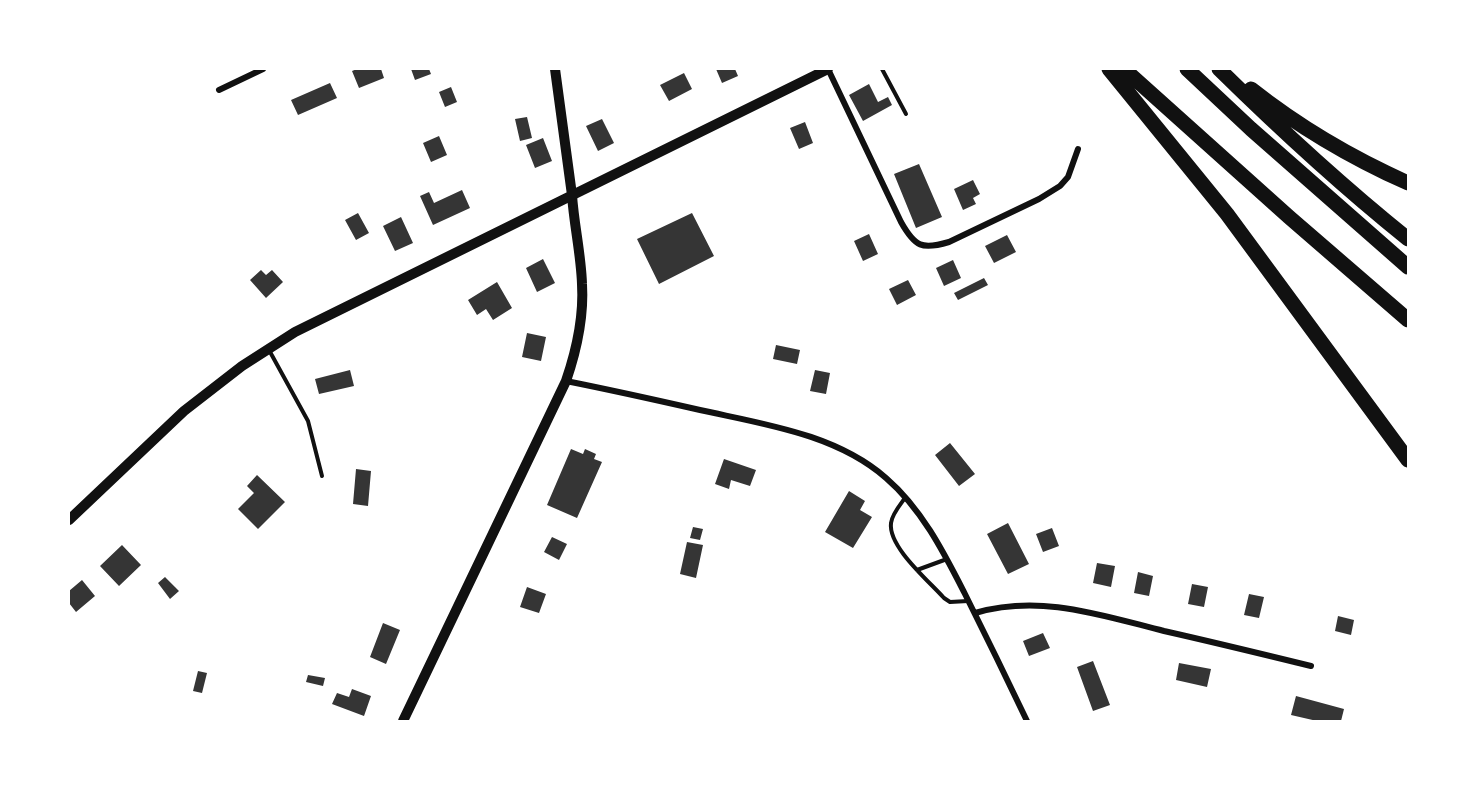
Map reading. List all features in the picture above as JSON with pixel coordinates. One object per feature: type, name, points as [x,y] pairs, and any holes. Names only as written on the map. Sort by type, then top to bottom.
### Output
[{"type":"highway","points":[[1109,69],[1227,213],[1408,462]]},
{"type":"highway","points":[[1124,69],[1408,320]]},
{"type":"highway","points":[[1187,69],[1408,267]]},
{"type":"highway","points":[[1219,69],[1283,132],[1408,239]]},
{"type":"highway","points":[[1226,69],[1323,139],[1408,183]]},
{"type":"main road","points":[[403,721],[567,381],[577,344],[583,305],[581,263],[555,69]]},
{"type":"main road","points":[[69,520],[183,411],[242,366],[295,332],[828,69]]},
{"type":"street","points":[[219,90],[263,69]]},
{"type":"street","points":[[828,69],[901,222],[909,237],[917,244],[934,246],[948,242],[1046,195],[1068,177],[1078,150]]},
{"type":"street","points":[[567,381],[728,416],[810,437],[852,454],[869,465],[905,497],[925,522],[975,613],[1027,721]]},
{"type":"street","points":[[975,613],[1010,605],[1049,605],[1311,666]]},
{"type":"lane","points":[[882,69],[906,114]]},
{"type":"lane","points":[[268,349],[308,421],[322,476]]},
{"type":"lane","points":[[905,497],[891,523],[893,536],[907,561],[950,602],[968,601]]},
{"type":"lane","points":[[917,570],[946,559]]},
{"type":"building","points":[[381,69],[384,78],[359,88],[352,71]]},
{"type":"building","points":[[411,69],[429,69],[431,74],[415,80]]},
{"type":"building","points":[[716,69],[735,69],[738,76],[722,83]]},
{"type":"building","points":[[684,73],[692,89],[669,101],[660,85]]},
{"type":"building","points":[[330,83],[337,98],[298,115],[291,100]]},
{"type":"building","points":[[869,84],[878,102],[888,97],[892,105],[863,121],[849,95]]},
{"type":"building","points":[[451,87],[457,102],[445,107],[439,92]]},
{"type":"building","points":[[527,117],[532,138],[520,141],[515,119]]},
{"type":"building","points":[[602,119],[614,143],[598,151],[586,126]]},
{"type":"building","points":[[805,122],[813,143],[799,149],[790,128]]},
{"type":"building","points":[[439,136],[447,155],[431,162],[423,143]]},
{"type":"building","points":[[543,138],[552,161],[535,168],[526,145]]},
{"type":"building","points":[[919,164],[942,217],[916,228],[894,174]]},
{"type":"building","points":[[973,180],[980,194],[973,198],[976,204],[963,210],[954,189]]},
{"type":"building","points":[[462,190],[470,208],[433,225],[420,196],[429,192],[434,203]]},
{"type":"building","points":[[358,213],[369,233],[356,240],[345,220]]},
{"type":"building","points":[[692,213],[714,256],[659,284],[637,239]]},
{"type":"building","points":[[401,217],[413,243],[395,251],[383,226]]},
{"type":"building","points":[[869,234],[878,254],[863,261],[854,241]]},
{"type":"building","points":[[1007,235],[1016,252],[994,263],[985,246]]},
{"type":"building","points":[[543,259],[555,283],[537,292],[526,268]]},
{"type":"building","points":[[953,260],[961,278],[944,286],[936,268]]},
{"type":"building","points":[[261,270],[266,275],[272,270],[283,282],[266,298],[250,280]]},
{"type":"building","points":[[984,278],[988,285],[958,300],[954,293]]},
{"type":"building","points":[[908,280],[916,295],[897,305],[889,289]]},
{"type":"building","points":[[497,282],[512,308],[493,320],[486,309],[477,315],[468,300]]},
{"type":"building","points":[[527,333],[546,337],[541,361],[522,357]]},
{"type":"building","points":[[776,345],[800,350],[797,364],[773,359]]},
{"type":"building","points":[[350,370],[354,386],[319,394],[315,379]]},
{"type":"building","points":[[815,370],[830,373],[826,394],[810,391]]},
{"type":"building","points":[[950,443],[975,474],[959,486],[935,455]]},
{"type":"building","points":[[571,449],[583,454],[585,449],[596,454],[594,459],[602,462],[577,518],[547,505]]},
{"type":"building","points":[[724,459],[756,470],[750,486],[731,480],[729,489],[715,484]]},
{"type":"building","points":[[356,469],[371,471],[368,506],[353,504]]},
{"type":"building","points":[[257,475],[285,502],[258,529],[238,509],[254,493],[247,486]]},
{"type":"building","points":[[849,491],[865,501],[860,510],[872,517],[853,548],[825,532]]},
{"type":"building","points":[[1008,523],[1029,564],[1008,574],[987,534]]},
{"type":"building","points":[[693,527],[703,529],[700,540],[690,538]]},
{"type":"building","points":[[1052,528],[1059,546],[1043,552],[1036,534]]},
{"type":"building","points":[[552,537],[567,544],[559,560],[544,552]]},
{"type":"building","points":[[687,542],[703,545],[696,578],[680,574]]},
{"type":"building","points":[[122,545],[141,565],[119,586],[100,566]]},
{"type":"building","points":[[1097,563],[1115,566],[1111,587],[1093,583]]},
{"type":"building","points":[[1138,572],[1153,576],[1149,596],[1134,593]]},
{"type":"building","points":[[165,577],[179,591],[170,599],[158,583]]},
{"type":"building","points":[[82,580],[95,596],[76,612],[69,603],[69,591]]},
{"type":"building","points":[[1192,584],[1208,587],[1204,607],[1188,604]]},
{"type":"building","points":[[527,587],[546,594],[539,613],[520,607]]},
{"type":"building","points":[[1249,594],[1264,597],[1259,618],[1244,615]]},
{"type":"building","points":[[1338,616],[1354,620],[1351,635],[1335,631]]},
{"type":"building","points":[[383,623],[400,630],[386,664],[370,657]]},
{"type":"building","points":[[1043,633],[1050,648],[1029,656],[1023,641]]},
{"type":"building","points":[[1093,661],[1110,705],[1093,711],[1077,667]]},
{"type":"building","points":[[1179,663],[1211,669],[1207,687],[1176,680]]},
{"type":"building","points":[[198,671],[207,673],[202,693],[193,691]]},
{"type":"building","points":[[308,675],[325,678],[323,686],[306,682]]},
{"type":"building","points":[[352,689],[371,696],[364,716],[332,704],[337,693],[349,697]]},
{"type":"building","points":[[1296,696],[1344,709],[1341,721],[1317,721],[1291,715]]}]
